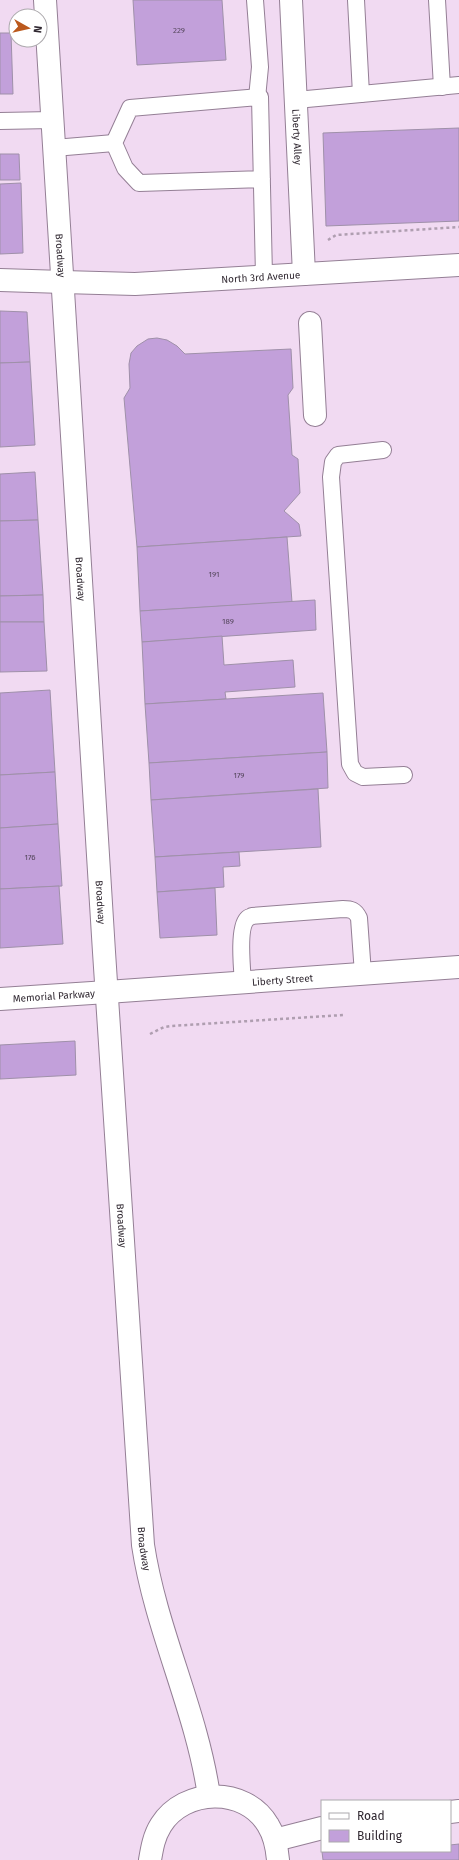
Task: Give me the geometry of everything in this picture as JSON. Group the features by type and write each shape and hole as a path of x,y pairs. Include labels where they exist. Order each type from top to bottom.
{"street":[{"name":"Broadway","path":"45,0 143,1545 148,1576 179,1679 206,1778 209,1796"},
{"name":"Liberty Alley","path":"291,0 304,274"},
{"name":"North 3rd Avenue","path":"0,280 135,284 459,265"},
{"path":"310,323 315,415"},
{"name":"Liberty Street","path":"107,992 459,967"},
{"name":"Memorial Parkway","path":"0,999 107,992"},
{"path":"150,1860 153,1843 161,1825 173,1811 190,1800 209,1796 226,1797 242,1802 256,1812 268,1824 277,1850 321,1828"}],"lane":[{"path":"254,0 260,67 257,98"},
{"path":"356,0 361,94"},
{"path":"438,0 442,87"},
{"path":"296,100 459,85"},
{"path":"262,179 139,183 125,168 114,143 130,108 260,97 262,179 264,276"},
{"path":"0,121 52,120"},
{"path":"54,148 114,143"},
{"path":"383,450 338,455 333,462 331,477 350,764 355,773 363,776 404,775"},
{"path":"243,982 244,926 247,919 252,916 350,909 356,912 359,918 363,974"}],"path":[{"path":"328,240 336,234 459,227"},
{"path":"150,1034 170,1026 343,1015"}],"building":[{"path":"133,0 222,0 226,60 137,65"},
{"path":"0,33 8,33 8,48 11,48 13,94 0,94"},
{"path":"459,128 459,221 326,226 323,133"},
{"path":"0,154 19,154 20,180 0,180"},
{"path":"21,183 23,253 0,254 0,184"},
{"path":"0,311 27,312 30,362 0,363"},
{"path":"157,338 167,340 177,346 185,354 291,349 293,388 288,395 292,455 298,459 300,493 284,511 299,524 301,536 137,547 124,398 130,388 129,364 131,353 137,346 148,339"},
{"path":"30,362 35,445 0,447 0,363"},
{"path":"35,472 38,520 0,521 0,474"},
{"path":"38,520 43,595 0,596 0,521"},
{"path":"287,537 292,602 140,611 137,547"},
{"path":"43,595 44,622 0,622 0,596"},
{"path":"315,600 316,630 142,642 140,611"},
{"path":"0,622 44,622 47,671 0,672"},
{"path":"222,636 224,665 293,660 295,687 225,692 226,699 145,704 142,642"},
{"path":"50,690 55,772 0,775 0,693"},
{"path":"323,693 327,752 149,763 145,704"},
{"path":"327,752 328,788 151,800 149,763"},
{"path":"55,772 58,824 0,828 0,775"},
{"path":"318,789 321,847 155,857 151,800"},
{"path":"58,824 62,886 0,889 0,828"},
{"path":"239,852 240,866 223,867 224,887 157,892 155,857"},
{"path":"59,886 63,944 0,948 0,889"},
{"path":"215,888 217,935 160,938 157,892"},
{"path":"75,1041 76,1075 0,1079 0,1045"},
{"path":"459,1844 459,1860 323,1860 322,1852 451,1852 451,1845"}]}
